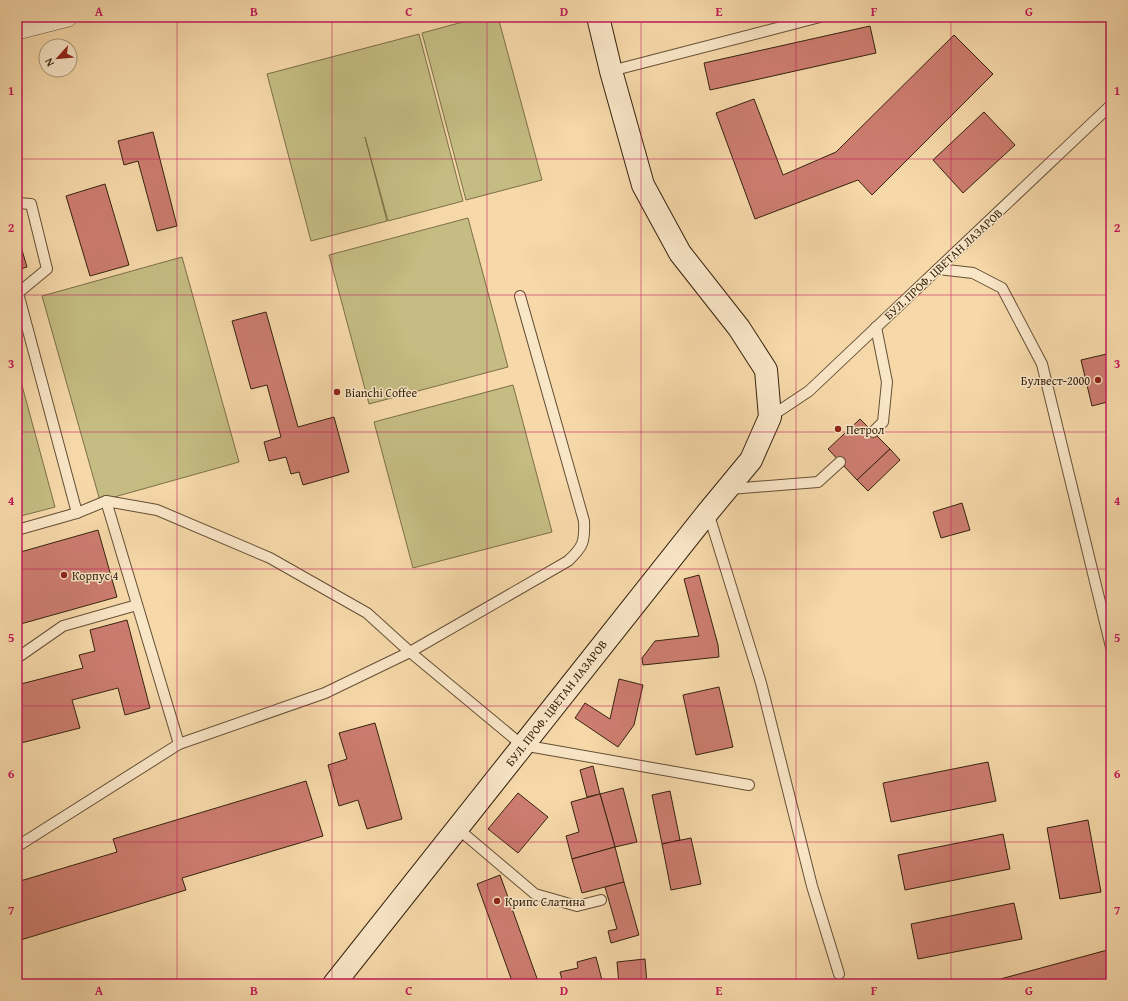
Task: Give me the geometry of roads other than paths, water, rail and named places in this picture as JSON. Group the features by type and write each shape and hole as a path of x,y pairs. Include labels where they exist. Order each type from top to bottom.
{"street":[{"path":"17,30 68,17"},
{"name":"БУЛ. ПРОФ. ЦВЕТАН ЛАЗАРОВ","path":"334,984 708,512 751,460 770,417 766,370 739,328 680,253 643,185 611,71 598,17"}],"lane":[{"path":"611,71 820,17"},
{"name":"БУЛ. ПРОФ. ЦВЕТАН ЛАЗАРОВ","path":"770,417 809,391 1111,105"},
{"path":"17,203 31,204 47,269 17,293 77,513"},
{"path":"938,269 973,273 1002,288 1042,364 1111,647"},
{"path":"17,845 22,844 179,744 325,693 410,652 568,561 579,551 584,537 584,521 520,296"},
{"path":"873,432 883,422 887,382 876,327"},
{"path":"726,490 818,482 840,462"},
{"path":"106,501 179,744"},
{"path":"17,530 77,513 106,501 157,510 270,558 367,613 410,652 522,746 749,785"},
{"path":"708,512 761,683 812,886 839,974"},
{"path":"17,658 63,626 137,605"},
{"path":"457,828 535,894 577,906 601,900"}],"place":[{"name":"Булвест-2000","path":"1098,380"},
{"name":"Bianchi Coffee","path":"337,392"},
{"name":"Петрол","path":"838,429"},
{"name":"Корпус 4","path":"64,575"},
{"name":"Крипс Слатина","path":"497,901"}]}
